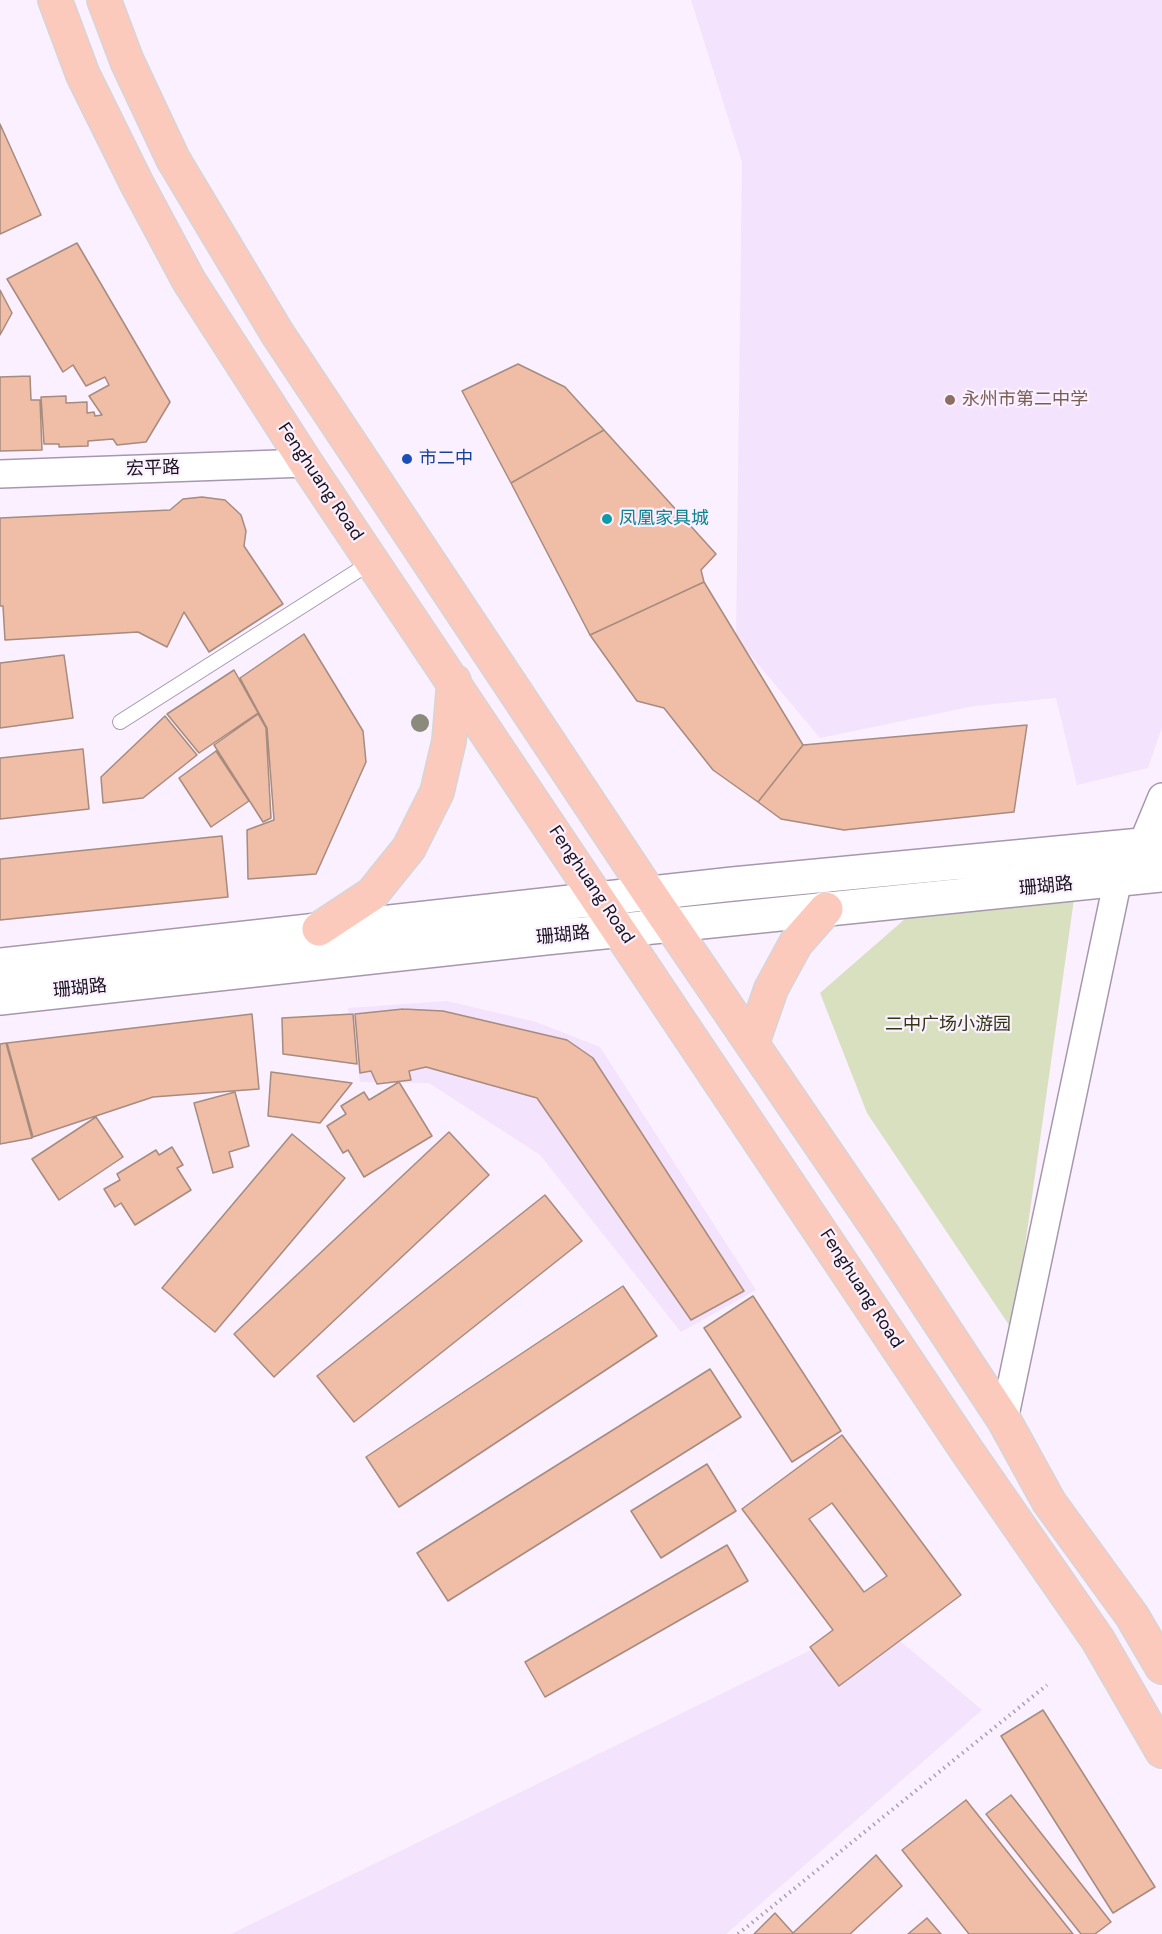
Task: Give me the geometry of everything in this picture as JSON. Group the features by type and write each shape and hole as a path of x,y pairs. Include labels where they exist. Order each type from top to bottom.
{"main road":[{"name":"Fenghuang Road","path":"55,0 83,75 147,204 189,281 306,463 967,1451 1016,1518 1098,1640 1162,1751"},
{"path":"104,0 127,61 173,159 277,333 649,893 855,1194 1004,1420 1049,1502 1132,1616 1162,1667"},
{"path":"319,929 372,894 409,848 437,792 449,741 454,681"},
{"name":"珊瑚路","path":"0,965 649,893 1152,844"},
{"name":"珊瑚路","path":"0,998 620,930 1162,875"},
{"path":"752,1044 771,989 796,943 826,909"},
{"path":"815,1221 855,1194"}],"street":[{"name":"宏平路","path":"0,474 306,463"},
{"path":"1152,844 1162,797"},
{"path":"1004,1420 1119,879"}],"lane":[{"path":"120,722 373,561"}],"path":[{"path":"738,1934 1047,1685"}],"shaded area":[{"name":"永州市第二中学","path":"691,0 1162,0 1162,727 1148,768 1077,785 1056,698 974,706 820,738 736,638 742,162"},
{"path":"447,1001 536,1022 600,1047 756,1290 681,1332 540,1155 429,1083 360,1082 348,1008"},
{"path":"874,1619 982,1710 726,1934 231,1934"}],"green space":[{"name":"二中广场小游园","path":"1074,899 1013,1331 867,1113 820,993 906,918"}],"building":[{"path":"0,124 41,215 0,234"},
{"path":"77,243 170,402 146,442 117,445 113,439 88,441 88,446 59,447 59,444 44,444 41,397 66,396 66,403 87,402 87,413 94,412 95,416 102,415 89,396 109,385 105,377 86,386 73,365 63,372 7,279"},
{"path":"0,290 12,313 0,335"},
{"path":"518,364 565,387 604,430 511,483 462,391"},
{"path":"30,376 31,400 40,400 42,450 0,451 0,377"},
{"name":"凤凰家具城","path":"604,430 716,554 701,570 704,582 590,635 511,483"},
{"path":"202,497 225,500 241,515 246,531 244,546 283,604 209,652 184,612 167,647 138,632 5,640 3,606 0,606 0,518 170,510 183,499"},
{"path":"704,582 803,745 758,802 713,770 664,708 637,701 590,635"},
{"path":"304,634 363,731 366,762 316,874 248,879 247,830 274,820 267,728 240,678"},
{"path":"64,655 73,718 0,728 0,663"},
{"path":"234,670 258,713 199,753 167,714"},
{"path":"258,714 266,728 271,818 263,822 214,745"},
{"path":"165,716 197,755 143,798 103,803 101,777"},
{"path":"1027,725 1014,812 844,830 781,819 758,802 803,745"},
{"path":"83,749 89,809 0,819 0,758"},
{"path":"216,751 249,801 211,827 179,778"},
{"path":"222,836 228,897 0,920 0,859"},
{"path":"403,1009 443,1011 567,1040 593,1058 744,1291 691,1320 537,1098 426,1067 409,1071 411,1080 377,1084 371,1071 360,1073 355,1014"},
{"path":"252,1014 259,1089 153,1097 33,1137 7,1043"},
{"path":"353,1014 357,1064 283,1054 282,1018"},
{"path":"6,1043 32,1138 0,1144 0,1044"},
{"path":"271,1072 352,1083 320,1123 268,1116"},
{"path":"399,1082 432,1136 364,1177 348,1150 343,1153 327,1126 346,1114 341,1106 364,1092 369,1100"},
{"path":"235,1092 249,1146 229,1152 233,1167 213,1173 194,1103"},
{"path":"96,1117 123,1157 59,1200 32,1159"},
{"path":"449,1132 489,1175 274,1377 234,1334"},
{"path":"292,1134 345,1178 215,1332 162,1288"},
{"path":"172,1147 183,1165 177,1168 191,1190 135,1225 121,1203 115,1207 104,1189 120,1180 117,1174 156,1150 159,1155"},
{"path":"545,1195 582,1241 354,1422 317,1376"},
{"path":"623,1286 657,1336 399,1507 366,1457"},
{"path":"753,1296 841,1431 792,1462 704,1328"},
{"path":"710,1369 741,1417 448,1601 417,1553"},
{"path":"842,1435 961,1595 839,1686 810,1647 833,1630 742,1509","holes":["832,1503 887,1576 864,1592 809,1519"]},
{"path":"707,1464 736,1511 661,1558 631,1511"},
{"path":"727,1545 748,1581 545,1697 525,1662"},
{"path":"1043,1710 1155,1887 1113,1913 1001,1736"},
{"path":"1011,1795 1111,1922 1095,1934 1081,1934 986,1814"},
{"path":"966,1800 1073,1934 969,1934 902,1850"},
{"path":"876,1855 902,1886 850,1934 754,1934 775,1913 793,1933"},
{"path":"927,1918 941,1934 908,1934"}],"place":[{"name":"永州市第二中学","path":"950,400"},
{"name":"市二中","path":"407,459"},
{"name":"凤凰家具城","path":"607,519"}]}
